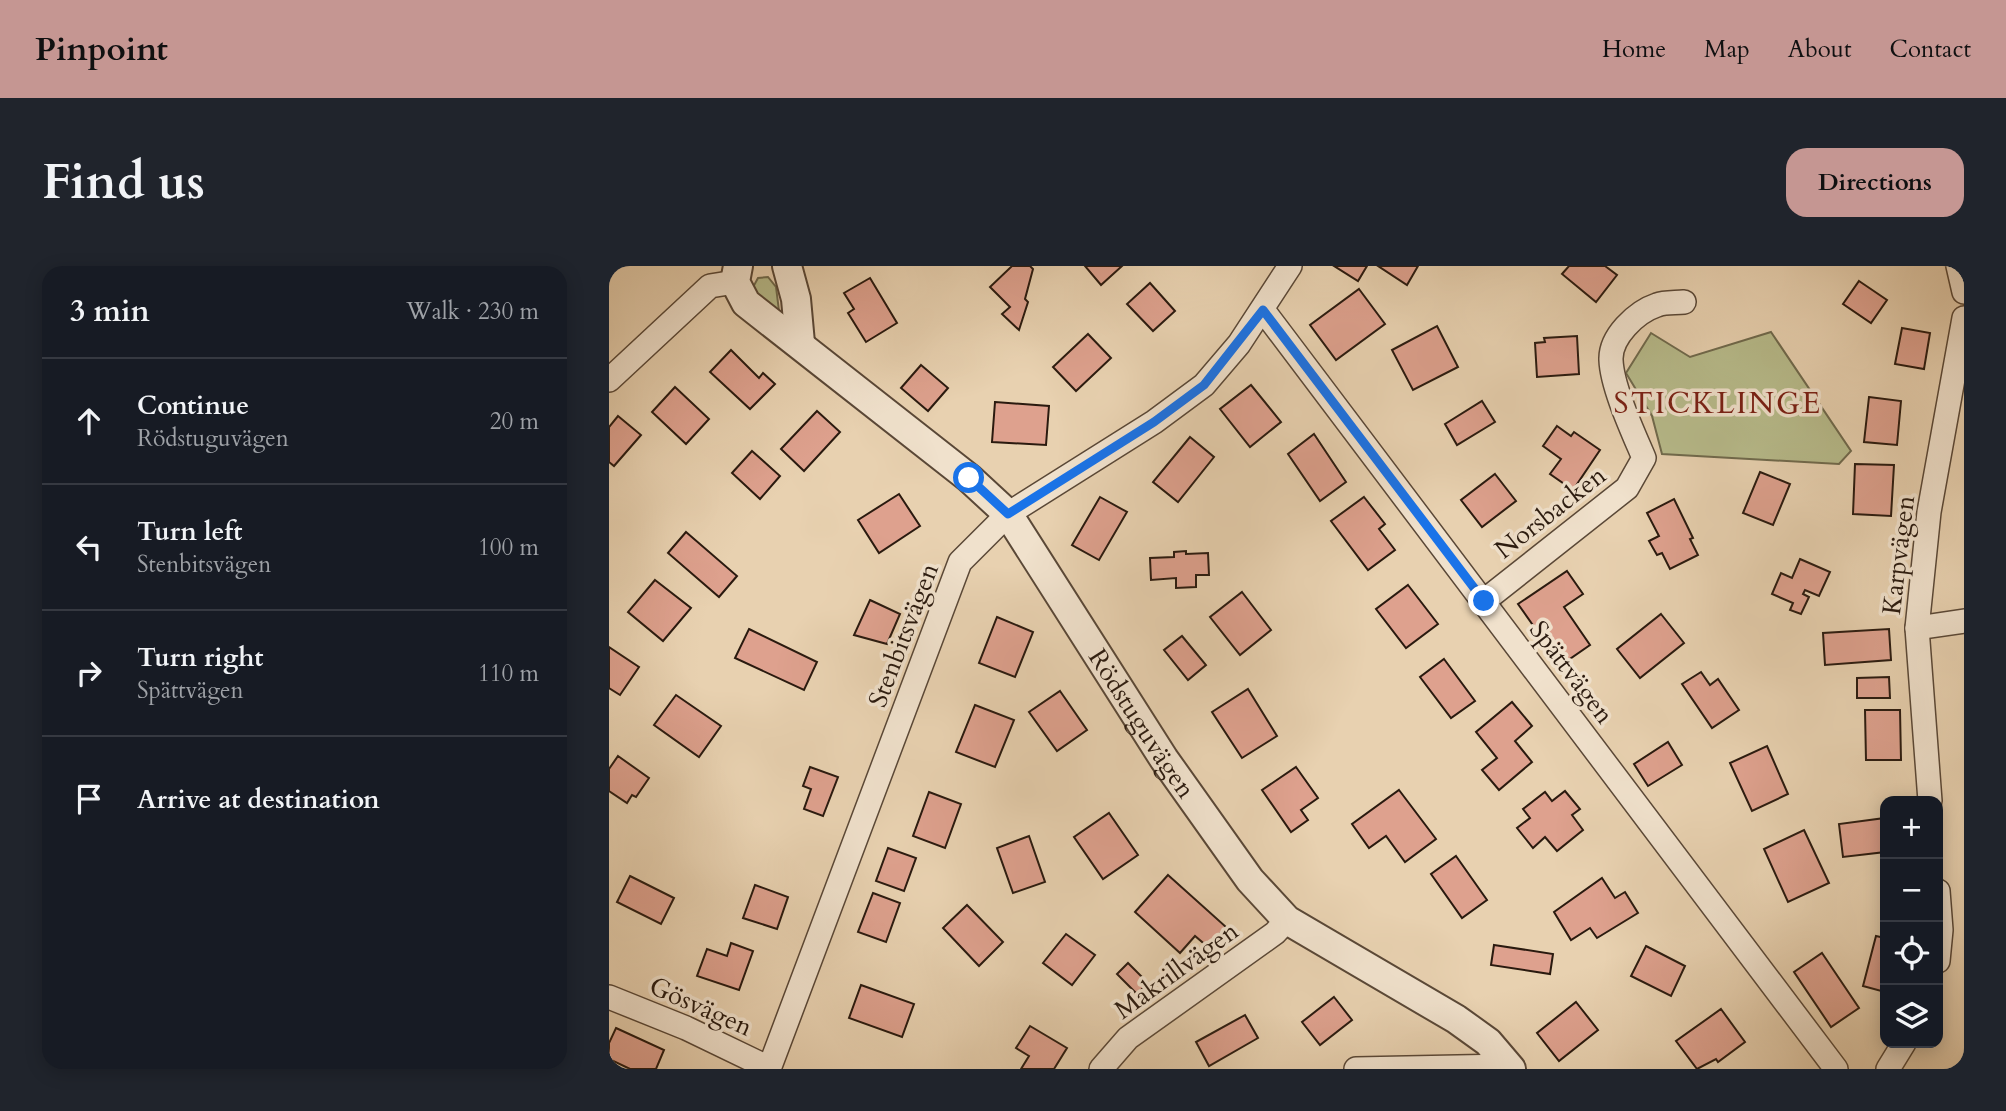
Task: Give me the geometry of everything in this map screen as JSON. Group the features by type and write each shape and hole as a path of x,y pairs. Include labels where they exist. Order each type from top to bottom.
{"street":[{"path":"787,266 796,299 800,343"},
{"name":"Stenbitsvägen","path":"769,1068 960,562 1008,514 1154,422 1204,385 1263,310 1290,266"},
{"path":"1958,266 1964,292"},
{"path":"609,380 710,286 734,271"},
{"name":"Rödstuguvägen","path":"734,271 746,303 969,478 1008,514 1164,759 1250,880 1287,920 1456,1019 1488,1042 1510,1068"},
{"name":"Norsbacken","path":"1484,601 1627,488 1636,476 1644,458 1625,411 1611,360 1617,339 1635,316 1658,304 1684,302"},
{"name":"Spättvägen","path":"1263,310 1836,1069"},
{"name":"Karpvägen","path":"1930,796 1917,628 1929,512 1964,317"},
{"path":"1917,628 1964,621"},
{"name":"Makrillvägen","path":"1101,1069 1128,1038 1275,933 1287,920"},
{"name":"Gösvägen","path":"609,997 686,1028 769,1068"},
{"path":"1888,1069 1901,1048"},
{"path":"1356,1069 1510,1068"}],"green space":[{"path":"768,277 776,287 779,311 754,295 752,289 758,278"},
{"path":"1771,332 1851,451 1839,464 1662,454 1652,416 1626,373 1651,333 1690,357"}],"building":[{"path":"1012,266 1030,266 1033,269 1025,299 1028,302 1019,330 1002,314 1010,307 990,287"},
{"path":"1085,266 1122,266 1101,285"},
{"path":"1334,266 1367,266 1358,281"},
{"path":"1378,266 1418,266 1407,285"},
{"path":"1569,266 1605,266 1617,275 1596,302 1562,274"},
{"path":"870,278 897,323 866,342 848,313 854,309 844,293"},
{"path":"1859,281 1887,300 1871,323 1843,304"},
{"path":"1150,283 1175,311 1153,331 1127,304"},
{"path":"1359,289 1385,324 1336,360 1310,325"},
{"path":"1437,326 1458,367 1413,390 1392,350"},
{"path":"1902,328 1930,333 1924,369 1895,364"},
{"path":"1088,334 1111,358 1076,391 1053,367"},
{"path":"1577,336 1579,374 1537,377 1535,343 1545,342 1544,338"},
{"path":"731,350 759,378 763,373 775,384 750,409 710,372"},
{"path":"921,365 948,388 928,411 901,388"},
{"path":"1251,385 1281,422 1250,447 1220,409"},
{"path":"675,387 709,419 686,444 652,412"},
{"path":"1869,397 1901,401 1897,445 1864,442"},
{"path":"1482,401 1495,422 1457,445 1445,424"},
{"path":"995,402 1049,406 1046,445 992,442"},
{"path":"817,411 840,432 804,471 781,449"},
{"path":"618,416 641,435 614,466 609,462 609,427"},
{"path":"1557,426 1571,436 1574,432 1600,450 1573,490 1550,474 1561,459 1543,446"},
{"path":"1314,434 1346,482 1320,501 1288,454"},
{"path":"1190,437 1214,457 1178,502 1153,482"},
{"path":"752,451 780,476 760,499 732,473"},
{"path":"1855,464 1894,465 1891,516 1853,514"},
{"path":"1760,472 1790,484 1773,525 1743,513"},
{"path":"1495,474 1516,501 1482,527 1461,500"},
{"path":"899,494 920,526 879,553 858,520"},
{"path":"1100,497 1127,512 1099,560 1072,545"},
{"path":"1364,497 1385,524 1379,529 1395,550 1368,570 1331,521"},
{"path":"1674,499 1693,538 1690,539 1698,555 1670,569 1662,553 1657,555 1649,541 1659,536 1647,513"},
{"path":"686,532 737,576 719,597 668,553"},
{"path":"1186,551 1186,554 1208,553 1209,575 1196,575 1196,587 1176,588 1176,578 1151,580 1150,558 1174,557 1174,552"},
{"path":"1800,559 1830,572 1819,596 1805,590 1803,594 1809,597 1801,614 1790,610 1793,603 1772,594 1781,573 1792,578"},
{"path":"1567,571 1583,594 1564,607 1590,645 1561,665 1518,604"},
{"path":"655,580 691,608 663,641 628,612"},
{"path":"1408,585 1438,624 1406,648 1376,609"},
{"path":"1242,592 1271,630 1240,655 1210,617"},
{"path":"870,600 900,614 887,644 854,635"},
{"path":"1661,614 1684,643 1640,678 1617,649"},
{"path":"997,617 1033,632 1015,677 979,663"},
{"path":"749,629 817,662 804,690 735,658"},
{"path":"1889,629 1891,660 1825,665 1823,633"},
{"path":"1182,636 1206,665 1188,680 1164,650"},
{"path":"609,647 639,667 620,695 609,688"},
{"path":"1444,659 1475,701 1451,718 1420,677"},
{"path":"1701,672 1710,685 1718,679 1739,710 1712,728 1682,684"},
{"path":"1889,677 1890,698 1857,698 1857,678"},
{"path":"1248,689 1277,736 1242,758 1212,712"},
{"path":"1060,691 1087,730 1057,751 1029,712"},
{"path":"676,695 721,726 699,757 654,725"},
{"path":"1512,702 1532,726 1515,741 1532,762 1499,790 1482,770 1497,758 1476,732"},
{"path":"975,705 1014,720 995,767 956,752"},
{"path":"1865,710 1900,710 1901,760 1866,760"},
{"path":"1668,742 1682,765 1648,786 1634,764"},
{"path":"1767,746 1788,794 1752,811 1730,763"},
{"path":"618,756 649,778 636,797 632,795 627,803 609,791 609,769"},
{"path":"810,767 838,777 823,816 804,809 811,789 803,786"},
{"path":"1296,767 1318,798 1301,810 1308,820 1291,832 1262,790"},
{"path":"1399,790 1436,839 1405,862 1386,836 1369,848 1352,824"},
{"path":"1565,791 1580,809 1572,815 1583,830 1557,851 1545,837 1533,848 1517,828 1530,818 1523,809 1545,792 1552,801"},
{"path":"929,792 961,804 945,848 913,836"},
{"path":"1109,813 1138,855 1103,879 1074,837"},
{"path":"1880,819 1880,853 1843,857 1839,824"},
{"path":"1804,830 1829,883 1788,902 1764,849"},
{"path":"1029,836 1045,882 1013,893 997,848"},
{"path":"888,848 916,858 904,891 876,881"},
{"path":"1456,856 1487,900 1462,918 1431,874"},
{"path":"1168,875 1226,927 1208,947 1195,936 1180,953 1135,912"},
{"path":"630,876 674,898 661,924 617,902"},
{"path":"1602,878 1615,898 1625,892 1638,913 1597,938 1590,928 1571,940 1554,912"},
{"path":"755,885 788,897 777,929 743,918"},
{"path":"873,893 900,903 886,942 858,932"},
{"path":"967,905 1003,942 979,966 943,928"},
{"path":"1066,934 1095,955 1072,985 1043,963"},
{"path":"1876,936 1880,937 1880,991 1863,986"},
{"path":"731,943 753,951 739,990 697,976 707,949 727,956"},
{"path":"1494,945 1553,954 1550,974 1491,965"},
{"path":"1646,946 1685,966 1671,996 1631,976"},
{"path":"1822,953 1859,1008 1831,1027 1794,972"},
{"path":"1128,963 1148,983 1137,994 1117,974"},
{"path":"861,985 914,1004 902,1037 849,1018"},
{"path":"1334,997 1352,1020 1320,1045 1302,1022"},
{"path":"1576,1002 1598,1030 1559,1061 1537,1033"},
{"path":"1721,1009 1745,1042 1718,1062 1716,1059 1697,1069 1676,1041"},
{"path":"1245,1015 1258,1038 1209,1066 1196,1042"},
{"path":"1030,1026 1067,1048 1054,1069 1021,1069 1029,1056 1016,1048"},
{"path":"616,1028 664,1050 656,1069 630,1069 609,1059 609,1043"}],"district":[{"name":"STICKLINGE","path":"1718,403"}],"route":[{"path":"969,478 1008,514 1154,422 1204,385 1239,344 1263,310 1484,601"}]}
